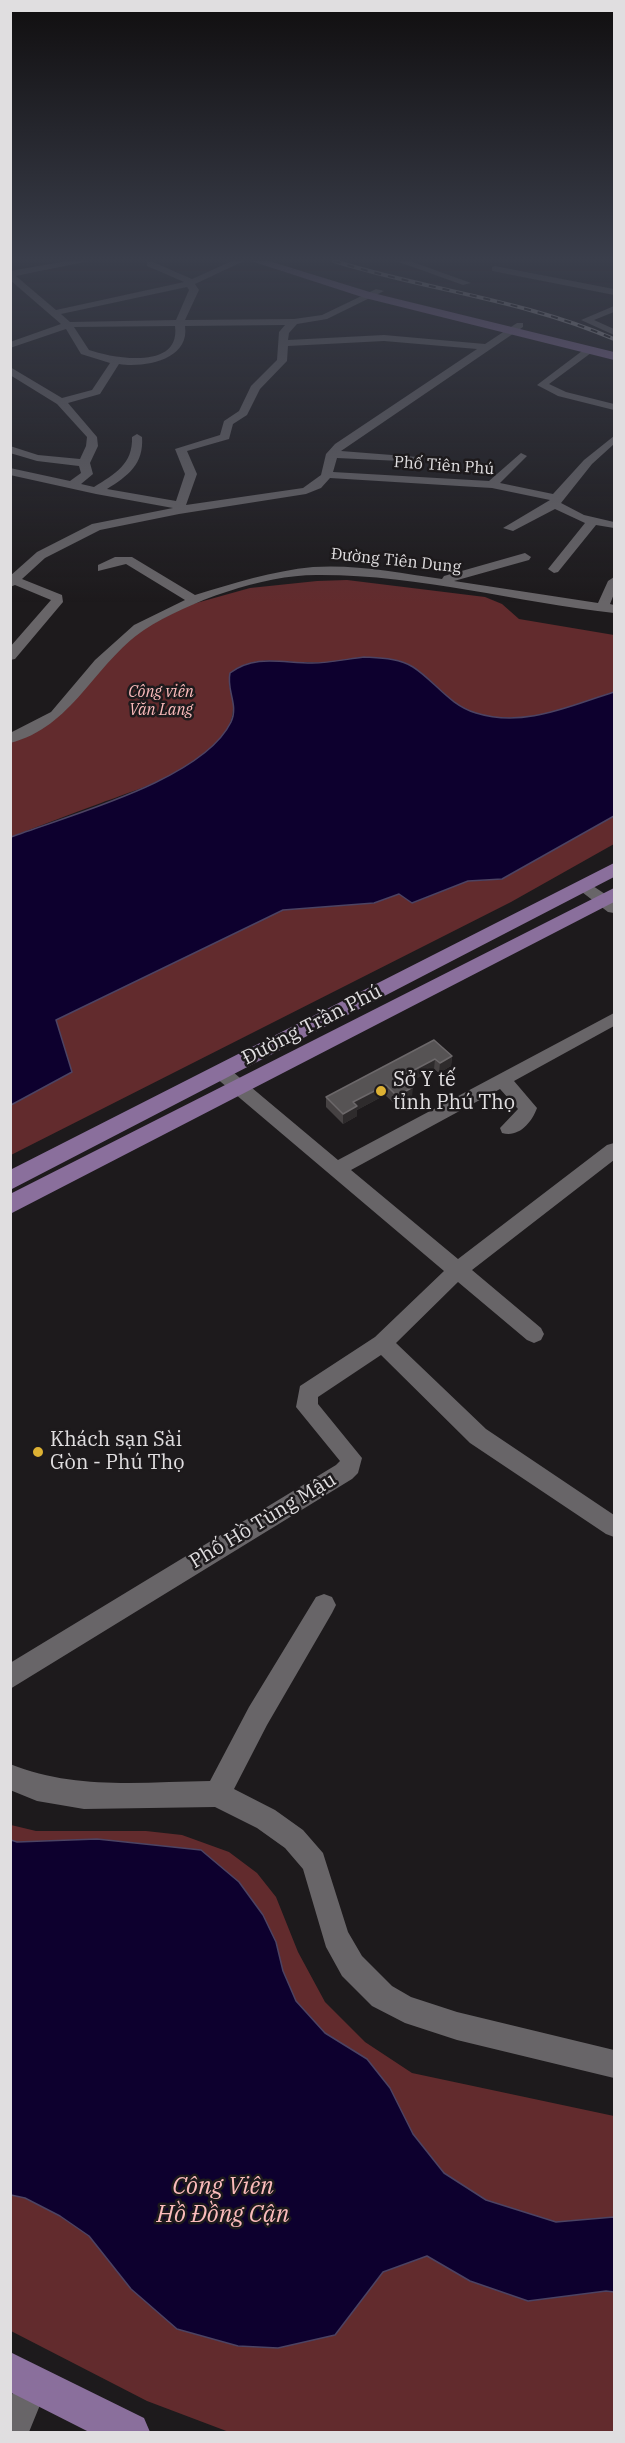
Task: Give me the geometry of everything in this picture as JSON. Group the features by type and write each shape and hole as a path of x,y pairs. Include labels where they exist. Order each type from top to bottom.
{"main road":[{"name":"Đường Trần Phú","path":"10,1181 615,869"},
{"name":"Đường Trần Phú","path":"10,1205 238,1086 611,900"},
{"path":"22,2377 130,2433"}],"street":[{"path":"18,375 61,402 92,437 92,446 84,463 87,474 72,485"},
{"path":"61,402 96,392 107,375"},
{"path":"179,508 191,474 181,449 188,445 225,437 228,423 243,413 255,388 268,375"},
{"path":"10,656 57,602 58,598 12,581 41,555 84,531 179,508 306,491 325,479 332,454 350,438 443,375"},
{"path":"556,375 542,385 562,394 615,407"},
{"path":"96,491 134,464 139,447 137,437"},
{"path":"509,528 555,501 588,462 615,439"},
{"path":"10,449 37,458 84,463"},
{"path":"332,454 417,460"},
{"path":"492,485 521,456"},
{"path":"10,482 14,473 37,458"},
{"path":"14,473 179,508"},
{"name":"Phố Tiên Phú","path":"325,479 492,485 555,501 571,515 615,525"},
{"path":"554,569 593,521"},
{"path":"442,581 525,557"},
{"path":"102,568 115,561 128,560 194,600"},
{"name":"Đường Tiên Dung","path":"10,739 56,715 100,663 139,628 194,600 257,580 314,571 375,573 442,581 608,608"},
{"path":"608,608 615,580"},
{"path":"584,885 611,900"},
{"path":"337,1169 615,1019"},
{"path":"221,1072 534,1334"},
{"path":"503,1081 528,1108 524,1118 509,1128"},
{"name":"Phố Hồ Tùng Mậu","path":"10,1677 344,1472 350,1466 351,1458 307,1407 308,1392 382,1343 458,1270 614,1151"},
{"path":"382,1343 478,1436 615,1527"},
{"path":"217,1794 258,1716 324,1605"},
{"path":"10,1777 37,1788 84,1796 217,1794 266,1819 294,1839 314,1862 336,1937 352,1966 382,1996 405,2009 457,2026 615,2064"},
{"path":"13,2433 22,2377"}],"green space":[{"name":"Công viên Văn Lang","path":"347,580 485,597 502,604 519,619 614,635 614,692 547,714 512,718 495,717 477,714 458,705 420,671 400,661 379,658 325,663 293,663 274,670 232,693 232,715 224,735 209,751 189,766 142,788 11,837 10,742 29,734 140,630 189,605 250,588"},
{"path":"614,816 614,844 511,902 11,1155 11,1105 72,1072 55,1020 283,910 374,903 399,894 413,903 468,881 502,879"},
{"name":"Công Viên Hồ Đồng Cận","path":"11,1825 36,1831 146,1831 182,1835 229,1852 257,1873 276,1897 298,1952 325,2002 365,2042 412,2073 614,2116 614,2432 229,2432 147,2401 11,2331"}],"shaded area":[{"path":"364,657 389,659 408,664 450,699 466,709 494,717 529,717 563,709 614,692 614,816 502,879 468,881 412,903 399,894 374,903 283,910 56,1020 72,1072 11,1105 11,837 132,793 193,761 216,743 231,722 234,710 229,679 230,673 239,667 259,661 319,663"},
{"name":"Công Viên Hồ Đồng Cận","path":"97,1839 201,1850 239,1882 263,1915 276,1942 283,1971 296,2001 325,2033 367,2059 390,2088 413,2134 444,2173 486,2200 556,2222 614,2217 614,2292 606,2291 528,2301 470,2281 427,2256 383,2272 335,2335 278,2348 238,2346 177,2329 131,2289 89,2236 60,2216 25,2198 11,2195 11,1840 17,1842"}],"building":[{"path":"434,1040 452,1056 440,1063 435,1059 401,1077 413,1087 397,1096 386,1085 353,1102 357,1106 343,1114 326,1097"}],"place":[{"name":"Sở Y tế tỉnh Phú Thọ","path":"381,1091"},
{"name":"Khách sạn Sài Gòn - Phú Thọ","path":"38,1452"}]}
